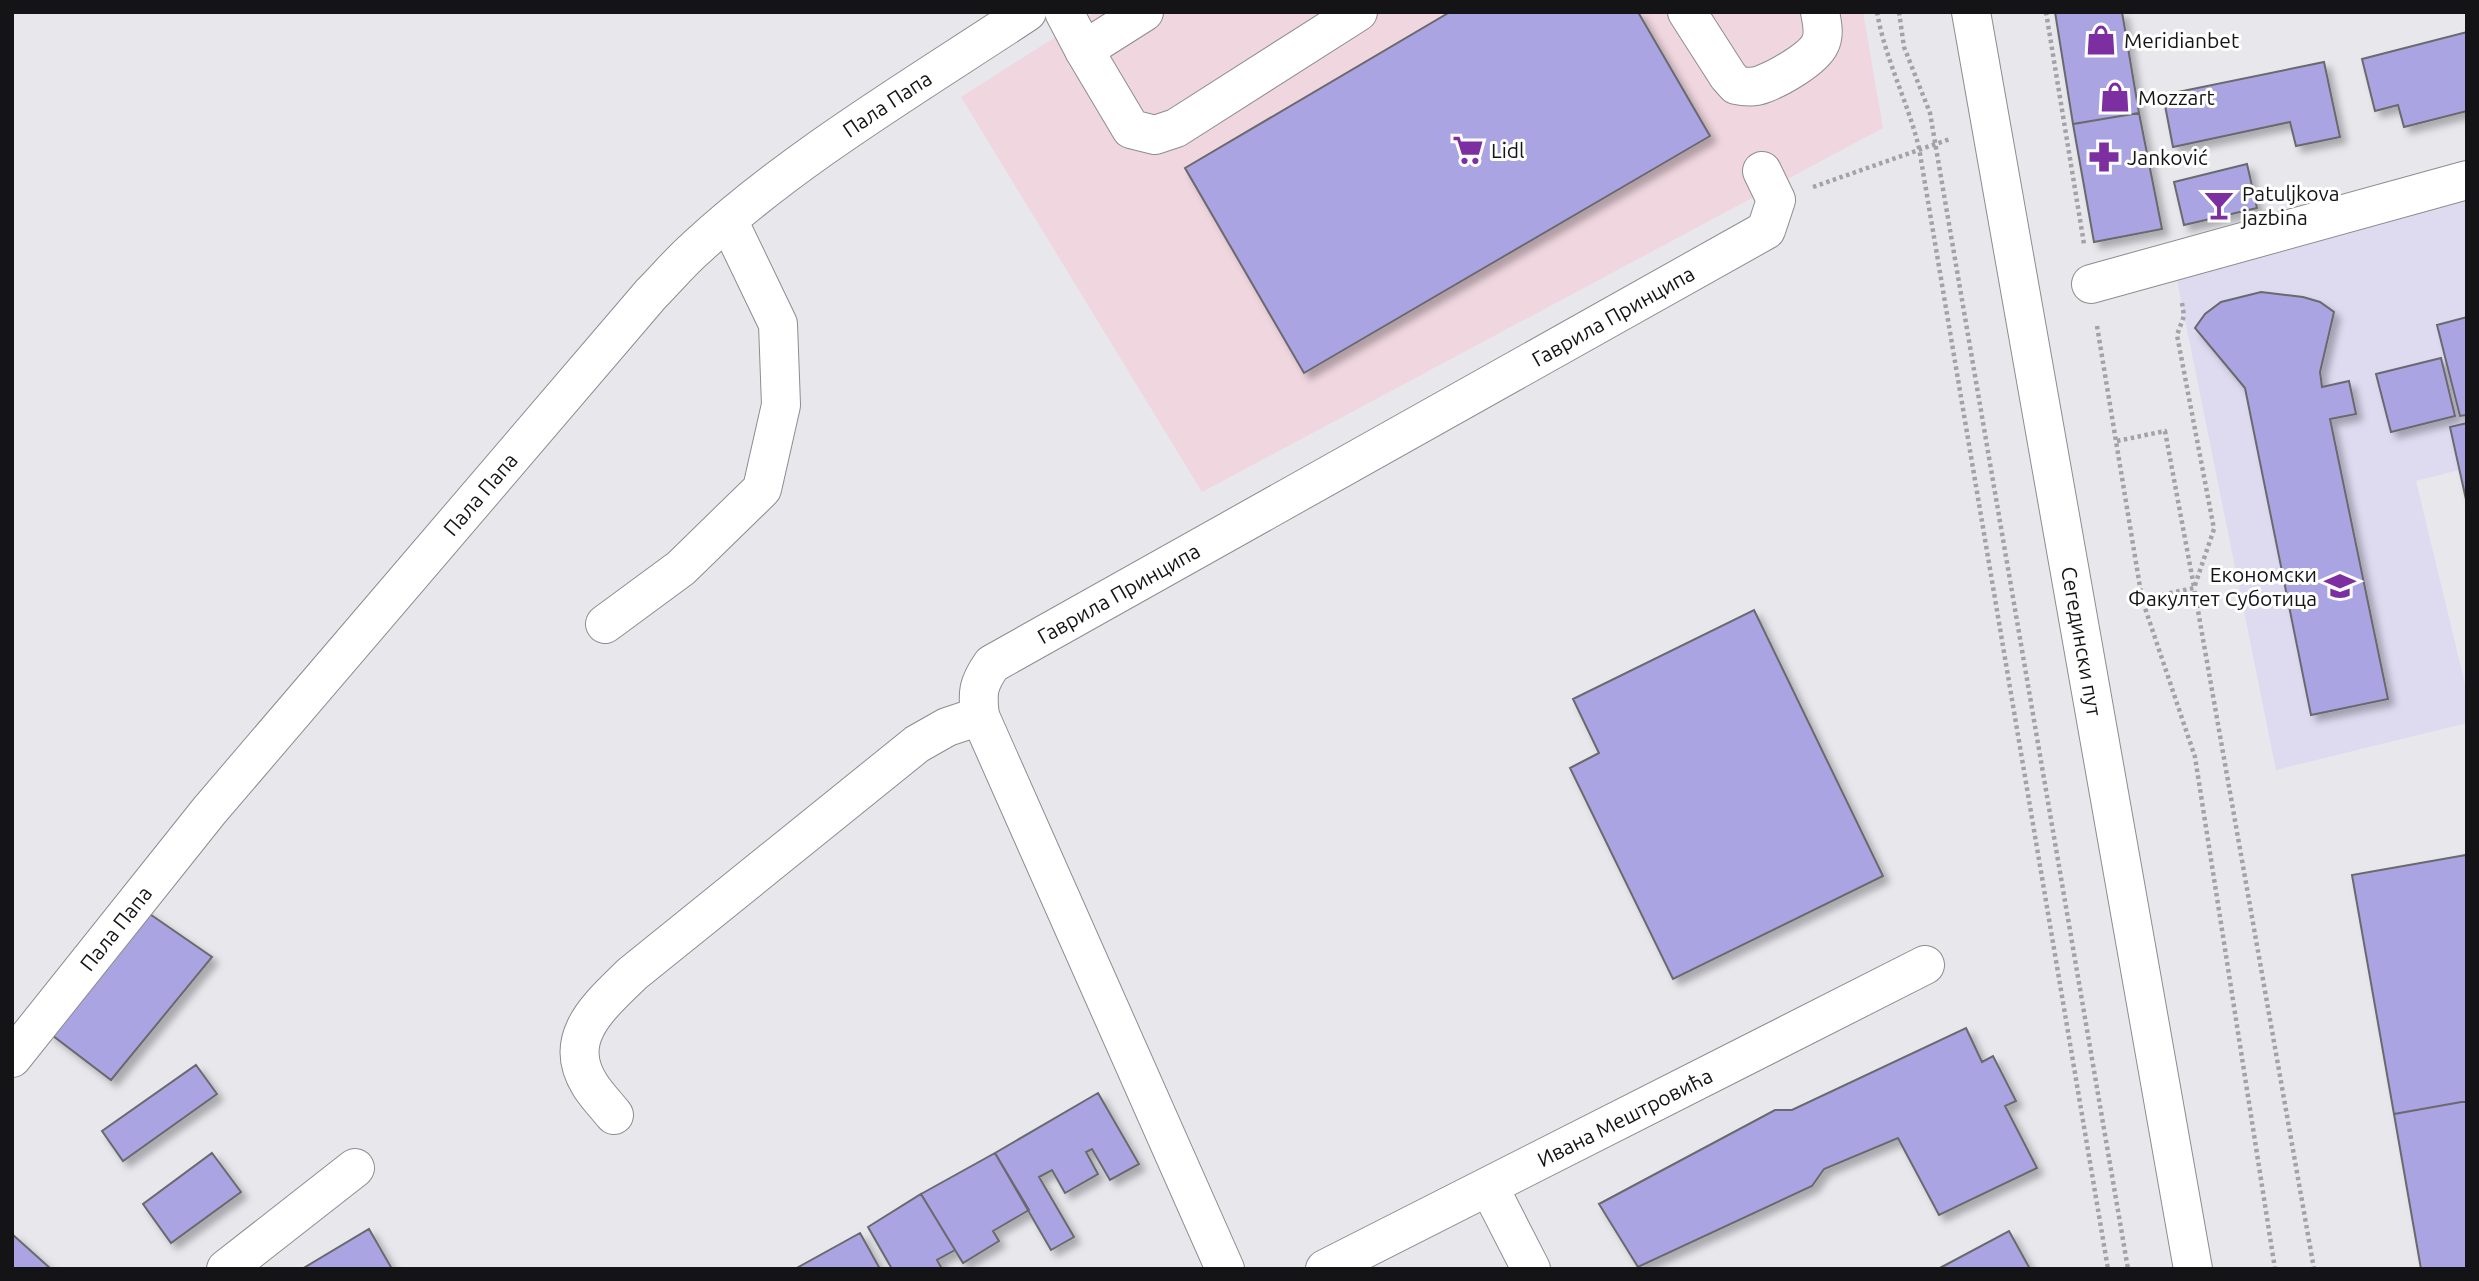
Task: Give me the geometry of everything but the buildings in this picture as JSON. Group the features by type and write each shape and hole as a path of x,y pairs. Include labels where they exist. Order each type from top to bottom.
{"street":[{"name":"Пала Папа","path":"12,1058 236,779 651,294 695,248 838,137 1027,12"},
{"path":"1064,12 1131,129 1154,135 1176,128 1358,12"},
{"path":"1084,50 1144,12"},
{"path":"1688,12 1728,76 1736,85 1750,88 1763,85 1805,61 1819,47 1824,35 1820,12"},
{"name":"Сегедински пут","path":"1971,12 2193,1269"},
{"path":"2091,284 2467,180"},
{"name":"Гаврила Принципа","path":"1225,1269 980,716 980,680 992,664 1766,230 1769,186"},
{"path":"605,624 681,568 762,489 781,405 778,324 728,220"},
{"path":"614,1115 589,1084 579,1051 591,1016 632,974 918,744 947,727 980,716"},
{"name":"Ивана Мештровића","path":"1325,1269 1925,965"},
{"path":"226,1269 355,1168"},
{"path":"1489,1187 1531,1269"}],"path":[{"path":"1877,12 1881,36 1912,118 1919,148 2108,1269"},
{"path":"1899,12 1905,47 1930,113 2128,1269"},
{"path":"2046,12 2142,599 2195,757 2275,1269"},
{"path":"1769,186 1991,129"},
{"path":"2179,292 2184,316 2177,335 2214,529 2194,588"},
{"path":"2117,441 2165,430 2314,1269"},
{"path":"2142,599 2194,588"}],"shaded area":[{"path":"1095,12 1863,12 1883,128 1202,492 961,97"},
{"name":"Економски Факултет Суботица","path":"2467,197 2467,468 2416,481 2467,692 2467,723 2276,770 2177,280"}],"place":[{"name":"Meridianbet","path":"2101,40"},
{"name":"Mozzart","path":"2115,97"},
{"name":"Lidl","path":"1468,150"},
{"name":"Janković","path":"2104,157"},
{"name":"Patuljkova jazbina","path":"2219,205"},
{"name":"Економски Факултет Суботица","path":"2340,586"}]}
